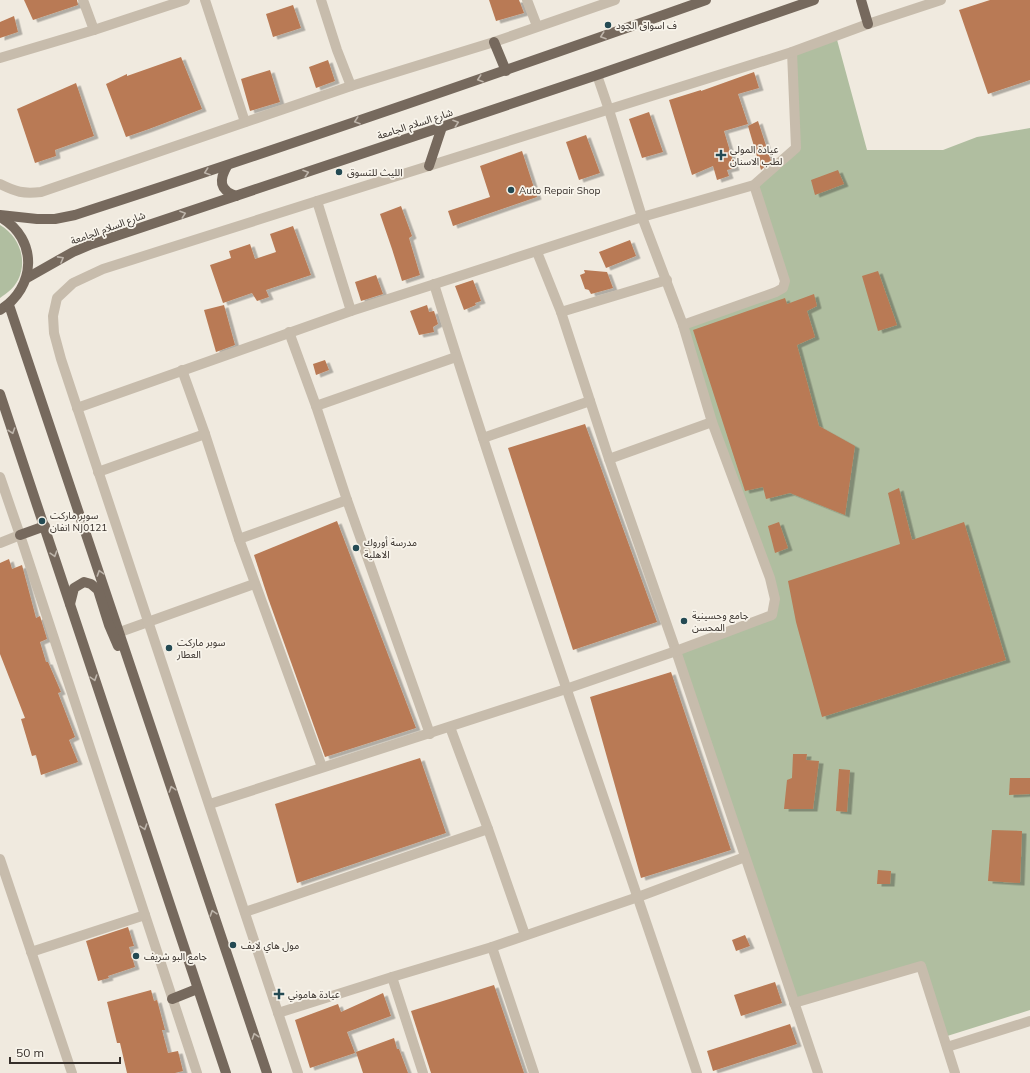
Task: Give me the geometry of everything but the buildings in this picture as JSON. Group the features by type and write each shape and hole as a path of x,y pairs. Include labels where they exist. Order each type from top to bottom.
{"main road":[{"name":"شارع السلام الجامعة","path":"0,216 55,219 75,215 227,166 506,71 706,0"},
{"name":"شارع السلام الجامعة","path":"27,278 73,252 86,247 442,128 814,0"},
{"path":"861,0 868,24"},
{"path":"494,42 506,71"},
{"path":"429,166 442,128"},
{"path":"227,166 221,178 223,186 229,194 236,196"},
{"path":"0,216 8,221 18,232 26,246 28,262 27,278 20,293 9,305 0,310"},
{"path":"9,305 267,1073"},
{"path":"0,394 226,1073"},
{"path":"20,535 45,526"},
{"path":"70,606 74,588 80,584 84,582 91,584 98,590 109,625 118,646 129,660"},
{"path":"172,998 197,989"}],"street":[{"path":"83,0 94,30"},
{"path":"0,58 94,30 185,0"},
{"path":"204,0 245,122"},
{"path":"321,0 337,50 351,86"},
{"path":"527,0 537,26"},
{"path":"0,184 16,192 26,194 41,192 351,86 494,42 615,0"},
{"path":"298,1073 210,804 61,359 54,334 53,316 56,298 73,283 103,269 792,52 868,24 941,0"},
{"path":"77,408 351,311 642,217 754,185 796,148 792,52"},
{"path":"210,804 566,689 676,651 772,615 775,599 770,578 712,422 683,325 642,217 597,75"},
{"path":"683,325 776,292 783,288 785,281 754,185"},
{"path":"317,201 351,311"},
{"path":"536,252 561,312 608,459 676,651 818,1073"},
{"path":"561,312 667,280"},
{"path":"434,284 456,357 566,689 697,1073"},
{"path":"289,332 430,734"},
{"path":"316,406 456,357"},
{"path":"182,370 205,434 254,584 322,767"},
{"path":"483,438 590,401"},
{"path":"608,459 712,422"},
{"path":"98,472 205,434"},
{"path":"0,477 197,1073"},
{"path":"239,540 347,500"},
{"path":"0,543 20,535"},
{"path":"120,632 254,584"},
{"path":"450,727 525,935"},
{"path":"245,912 488,829"},
{"path":"278,1014 392,977 492,947 638,897 745,857"},
{"path":"0,859 72,1073"},
{"path":"31,952 145,915"},
{"path":"492,947 534,1073"},
{"path":"794,1003 921,966 955,1073"},
{"path":"392,977 423,1073"},
{"path":"947,1047 1030,1021"}],"green space":[{"path":"836,36 867,150 943,150 977,137 1030,128 1030,1010 944,1037 921,966 794,1003 676,651 772,614 775,599 683,325 783,288 754,185 796,148 792,52"},
{"path":"0,225 12,235 17,242 22,257 22,265 21,272 16,283 0,298"}],"place":[{"name":"ف اسواق الجود","path":"608,25"},
{"name":"عيادة المولى لطب الاسنان","path":"721,155"},
{"name":"الليث للتسوق","path":"339,172"},
{"name":"Auto Repair Shop","path":"511,190"},
{"name":"سوبر ماركت انفان NJ0121","path":"42,521"},
{"name":"مدرسة أوروك الاهلية","path":"356,548"},
{"name":"جامع وحسينية المحسن","path":"684,621"},
{"name":"سوبر ماركت العطار","path":"169,648"},
{"name":"مول هاي لايف","path":"233,945"},
{"name":"جامع البو شريف","path":"136,956"},
{"name":"عيادة هاموني","path":"279,994"}]}
